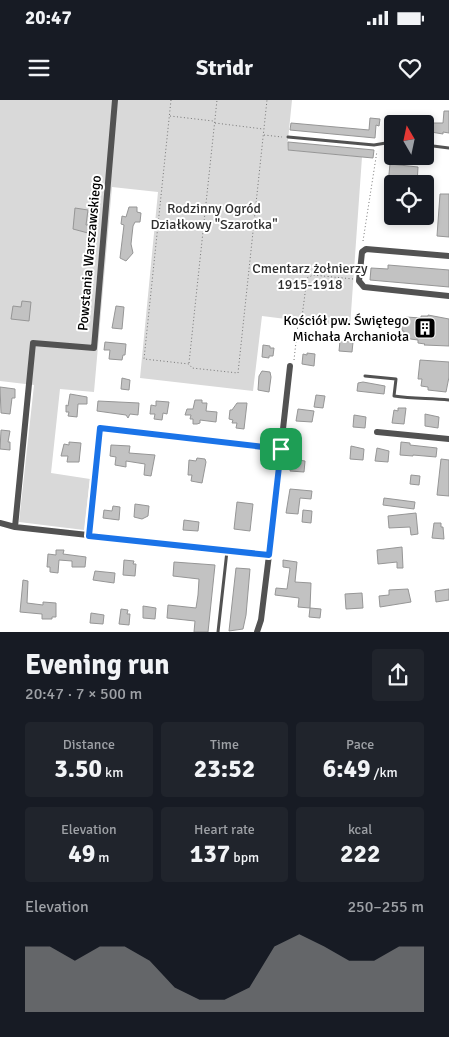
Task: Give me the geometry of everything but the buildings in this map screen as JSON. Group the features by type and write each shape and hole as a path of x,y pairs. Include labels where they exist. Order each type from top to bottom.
{"street":[{"name":"Powstania Warszawskiego","path":"14,527 34,343 94,348 114,100"},
{"path":"449,256 366,249 362,252 359,279 364,287 449,296"},
{"path":"257,632 261,620 290,366"},
{"path":"89,536 100,428 281,449"},
{"path":"377,432 449,438"},
{"path":"0,522 14,527 269,555"}],"lane":[{"path":"288,138 384,143"},
{"path":"434,146 449,148"},
{"path":"364,376 396,379 394,396 449,400"},
{"path":"218,632 227,551"}],"path":[{"path":"171,100 144,359 188,364 192,368 238,373 267,100"},
{"path":"188,364 217,100"},
{"path":"169,116 264,129"},
{"path":"263,135 288,138"},
{"path":"366,249 363,240 378,144"},
{"path":"290,366 293,363 307,278 313,275 359,279"}],"green space":[{"path":"0,100 292,100 287,150 362,157 350,327 262,316 253,391 140,378 158,192 112,187 94,392 60,389 51,473 90,479 84,530 19,522 34,385 0,381"}],"place":[{"name":"Kościół pw. Świętego Michała Archanioła","path":"425,328"}],"route":[{"path":"100,428 281,449 269,555 89,536 100,428"}],"park label":[{"name":"Rodzinny Ogród Działkowy \"Szarotka\"","path":"214,216"},
{"name":"Cmentarz żołnierzy 1915-1918","path":"310,276"}]}
